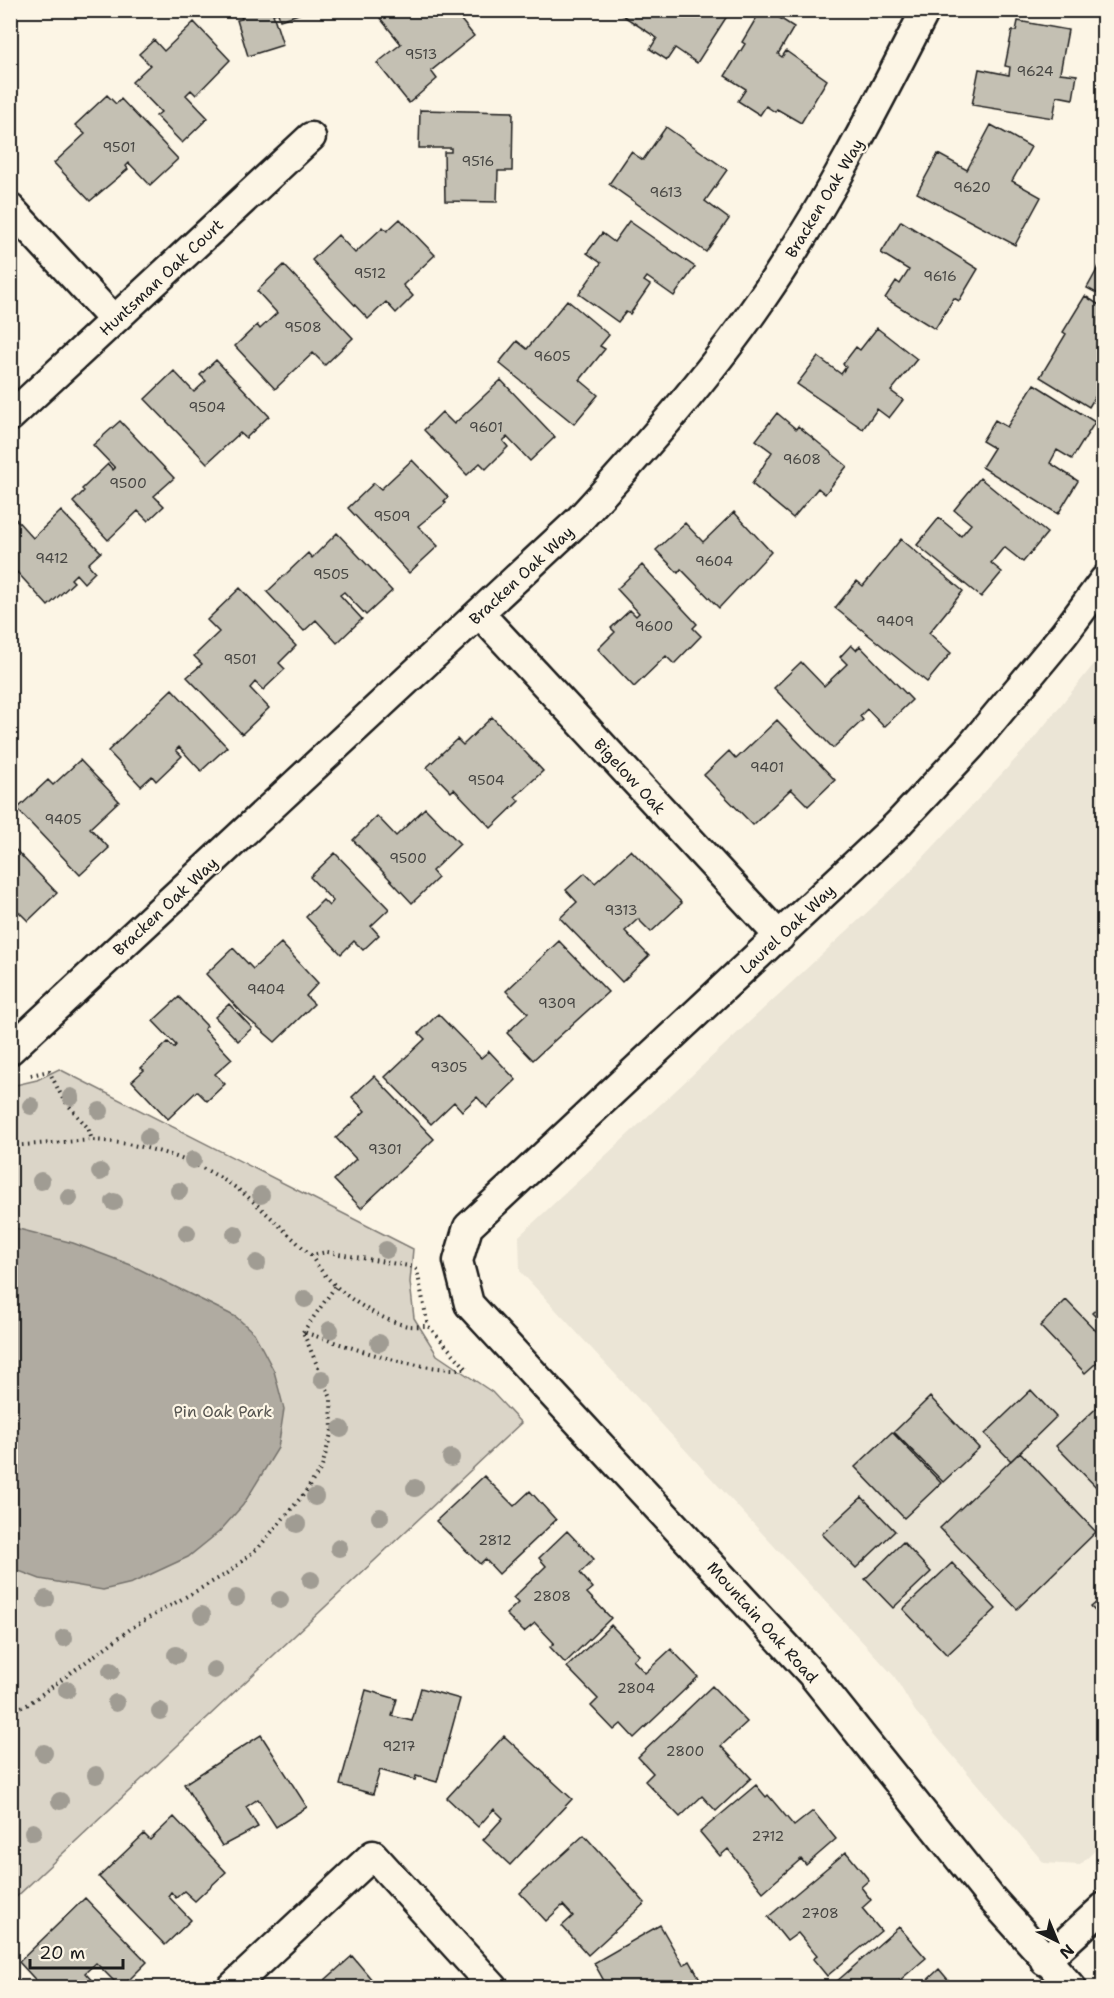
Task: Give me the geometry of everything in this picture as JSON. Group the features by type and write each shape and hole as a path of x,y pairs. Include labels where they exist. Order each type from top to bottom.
{"street":[{"name":"Bracken Oak Way","path":"11,1050 579,520 656,436 711,369 761,300 823,204 865,130 922,12"},
{"name":"Huntsman Oak Court","path":"10,417 311,137"},
{"path":"10,207 114,320"},
{"name":"Laurel Oak Way","path":"458,1261 468,1227 897,825 971,746 1064,634 1104,580"},
{"name":"Bigelow Oak","path":"480,614 780,937"},
{"name":"Mountain Oak Road","path":"458,1261 469,1304 811,1674 1045,1961 1072,1988"},
{"path":"231,1988 373,1855 494,1988"},
{"path":"1045,1961 1104,1907"}],"path":[{"path":"19,1078 49,1071 63,1099 87,1128 92,1140"},
{"path":"10,1146 92,1140 123,1142 160,1150 238,1190 311,1255 317,1266 336,1286 360,1305 405,1326 428,1326"},
{"path":"303,1332 383,1356 452,1370 467,1369 428,1326 417,1270 414,1267 327,1252 311,1255"},
{"path":"303,1332 336,1286"},
{"path":"10,1712 27,1705 136,1625 228,1573 259,1546 304,1494 322,1467 332,1430 331,1398 303,1332"}],"shaded area":[{"path":"1103,653 1104,1842 1080,1865 1044,1863 915,1711 894,1676 520,1271 519,1236 903,879 1026,748"},
{"path":"11,1227 73,1243 131,1265 236,1317 254,1333 274,1371 284,1409 278,1448 243,1505 219,1532 188,1557 132,1583 103,1590 40,1579 11,1568"}],"green space":[{"name":"Pin Oak Park","path":"59,1069 413,1249 410,1282 414,1318 437,1355 492,1392 521,1423 11,1902 11,1086 37,1080"}],"building":[{"path":"239,10 311,10 280,20 278,13 273,14 283,45 248,56 237,20 242,19"},
{"path":"390,10 453,10 474,36 431,71 437,79 409,103 377,63 401,44 380,18"},
{"path":"625,10 731,10 697,63 675,48 667,60 650,49 657,38 622,15"},
{"path":"761,10 767,10 794,27 778,54 782,57 786,51 827,80 801,123 777,109 775,112 766,106 760,115 738,101 746,89 725,76 745,44 742,42"},
{"path":"1018,21 1068,30 1060,73 1077,75 1073,99 1057,96 1053,118 972,105 979,69 1009,75 1010,67 1005,66 1012,31 1016,31"},
{"path":"194,22 230,60 196,95 191,90 186,95 208,118 182,143 156,116 161,112 132,82 150,65 139,54 154,40 164,51"},
{"path":"107,95 116,104 121,99 178,159 150,185 129,163 126,166 128,169 90,201 54,163 85,134 75,125"},
{"path":"420,110 513,112 512,171 498,171 497,202 445,201 444,152 451,152 451,148 419,148"},
{"path":"991,125 1031,147 1012,181 1041,197 1015,245 917,193 938,154 967,170"},
{"path":"666,127 727,170 705,201 729,219 706,252 609,184 631,152 643,160"},
{"path":"400,219 435,255 403,285 413,296 396,313 386,302 368,319 312,260 338,235 355,253 383,227 387,231"},
{"path":"629,221 695,267 674,296 647,277 644,281 650,285 630,314 626,312 618,322 579,294 601,263 587,253 602,233 614,242"},
{"path":"901,221 978,269 959,301 954,298 935,329 885,298 896,281 900,284 909,270 881,253"},
{"path":"1104,257 1104,297 1087,288"},
{"path":"284,265 353,338 325,365 313,353 275,389 235,346 257,325 260,329 277,313 257,291"},
{"path":"1085,296 1104,308 1104,394 1098,392 1089,407 1040,377 1066,334 1063,332"},
{"path":"567,300 609,335 600,346 605,349 580,380 598,395 574,424 499,363 517,341 527,349"},
{"path":"877,328 917,359 891,391 903,400 889,418 877,409 863,429 797,384 818,357 841,374 846,367 843,364 856,347 860,350"},
{"path":"216,360 269,416 246,438 240,433 207,463 145,399 174,371 194,392 206,381 200,375"},
{"path":"501,380 555,437 530,461 507,437 503,441 508,447 486,469 480,463 467,475 424,430 442,412 454,424"},
{"path":"1034,384 1095,422 1072,459 1057,450 1050,463 1078,481 1058,514 982,467 994,448 982,441 995,420 1007,427"},
{"path":"777,413 796,429 798,426 847,466 825,494 818,488 793,518 752,484 772,452 756,440"},
{"path":"120,421 174,478 154,496 164,506 148,521 138,511 108,540 73,502 84,491 82,489 108,464 113,470 115,468 93,445"},
{"path":"412,460 448,497 444,501 446,503 418,526 438,546 409,573 348,508 374,483 381,489"},
{"path":"980,478 1047,533 1023,562 1004,547 991,563 1002,572 981,597 917,545 939,518 961,536 971,524 954,510"},
{"path":"61,511 101,552 88,564 95,572 84,583 76,574 71,579 74,582 48,606 17,572 10,578 10,519 13,516 33,538"},
{"path":"734,512 771,552 719,608 681,569 678,573 656,550 685,523 703,542"},
{"path":"337,533 392,591 366,615 344,592 340,595 362,619 337,643 316,620 304,631 267,592 308,553 312,558"},
{"path":"901,539 963,591 929,633 951,653 927,682 835,608 857,581 863,586"},
{"path":"642,565 697,624 693,628 701,636 674,664 666,656 634,687 598,649 615,632 611,628 630,610 636,616 639,613 617,589"},
{"path":"240,588 296,646 279,663 285,669 263,690 255,682 250,688 269,708 242,734 187,677 202,664 194,656 219,632 207,620"},
{"path":"851,645 856,650 860,646 912,700 884,727 867,709 860,716 863,720 833,748 774,688 801,662 824,686 847,664 840,657"},
{"path":"172,689 227,747 201,771 179,747 176,750 182,756 156,781 152,776 141,786 108,751"},
{"path":"492,717 543,771 515,797 519,801 491,828 454,789 451,792 427,767 457,739 463,745"},
{"path":"777,720 835,780 808,806 791,789 753,825 704,775 729,751 736,759"},
{"path":"80,760 119,801 90,828 109,848 80,875 17,809 48,780 53,785"},
{"path":"425,808 460,844 432,871 438,878 412,903 353,840 377,816 396,836"},
{"path":"10,844 57,893 28,921 10,903"},
{"path":"631,850 682,903 651,932 638,919 625,931 649,956 622,982 560,918 577,902 566,890 585,873 595,883"},
{"path":"335,853 389,909 371,926 379,935 363,950 354,941 341,954 306,917 323,900 329,906 333,901 310,877"},
{"path":"559,941 608,992 533,1060 507,1033 528,1013 506,991"},
{"path":"281,943 318,983 306,996 314,1004 275,1042 246,1017 206,974 233,948 253,969"},
{"path":"179,997 207,1026 204,1029 232,1059 215,1074 225,1084 207,1101 197,1091 168,1119 132,1081 144,1070 141,1068 168,1042 174,1048 176,1045 153,1021"},
{"path":"229,1004 252,1028 238,1041 215,1017"},
{"path":"438,1014 481,1058 489,1051 516,1080 487,1108 477,1097 462,1111 454,1102 431,1124 385,1077 425,1039 419,1033"},
{"path":"374,1076 434,1139 361,1208 334,1180 356,1159 336,1138 365,1111 352,1097"},
{"path":"1066,1300 1104,1339 1104,1356 1085,1373 1040,1326"},
{"path":"1104,1302 1104,1325 1092,1313"},
{"path":"1031,1390 1056,1417 1011,1461 985,1434"},
{"path":"930,1397 979,1448 943,1482 894,1432"},
{"path":"1104,1401 1104,1495 1056,1446"},
{"path":"892,1432 941,1483 904,1518 855,1467"},
{"path":"1020,1452 1096,1532 1017,1609 940,1528"},
{"path":"484,1476 514,1506 530,1491 556,1520 499,1574 485,1559 480,1564 436,1521"},
{"path":"862,1497 895,1531 856,1568 822,1534"},
{"path":"567,1531 594,1559 580,1573 593,1588 587,1593 611,1618 565,1663 550,1647 554,1643 535,1623 524,1632 506,1614 518,1603 513,1598 546,1566 539,1558"},
{"path":"903,1542 931,1572 893,1608 865,1579"},
{"path":"952,1563 996,1609 947,1655 903,1609"},
{"path":"1104,1596 1104,1620 1091,1607"},
{"path":"611,1625 639,1655 633,1660 645,1673 671,1649 698,1677 634,1738 621,1724 614,1730 591,1706 598,1699 567,1667"},
{"path":"712,1686 747,1722 721,1746 751,1778 716,1811 702,1796 680,1817 645,1781 653,1773 638,1757"},
{"path":"421,1688 460,1699 437,1782 416,1776 415,1780 380,1770 373,1794 340,1785 366,1690 397,1699 392,1716 412,1721"},
{"path":"261,1735 307,1807 276,1827 258,1799 246,1807 258,1827 222,1846 184,1784"},
{"path":"504,1736 572,1799 510,1865 483,1840 503,1818 494,1809 478,1827 447,1798"},
{"path":"756,1785 766,1797 768,1795 794,1826 813,1811 836,1839 806,1865 801,1859 763,1892 728,1849 720,1856 700,1832"},
{"path":"174,1817 226,1872 195,1901 184,1891 176,1898 171,1892 168,1896 191,1920 165,1945 99,1877 144,1834 150,1840"},
{"path":"584,1835 645,1903 588,1955 562,1926 573,1916 563,1905 546,1921 520,1893"},
{"path":"846,1852 869,1880 861,1887 871,1900 862,1908 881,1931 827,1976 813,1959 817,1956 798,1933 787,1941 768,1917"},
{"path":"85,1898 147,1962 121,1988 96,1963 85,1973 99,1988 43,1988 19,1962"},
{"path":"660,1925 683,1965 690,1961 700,1979 693,1983 696,1988 608,1988 594,1963"},
{"path":"899,1927 926,1958 900,1980 906,1988 841,1988 836,1982"},
{"path":"352,1956 378,1987 316,1988"},
{"path":"939,1969 955,1988 919,1988"},
{"path":"10,1972 25,1988 10,1988"}]}
